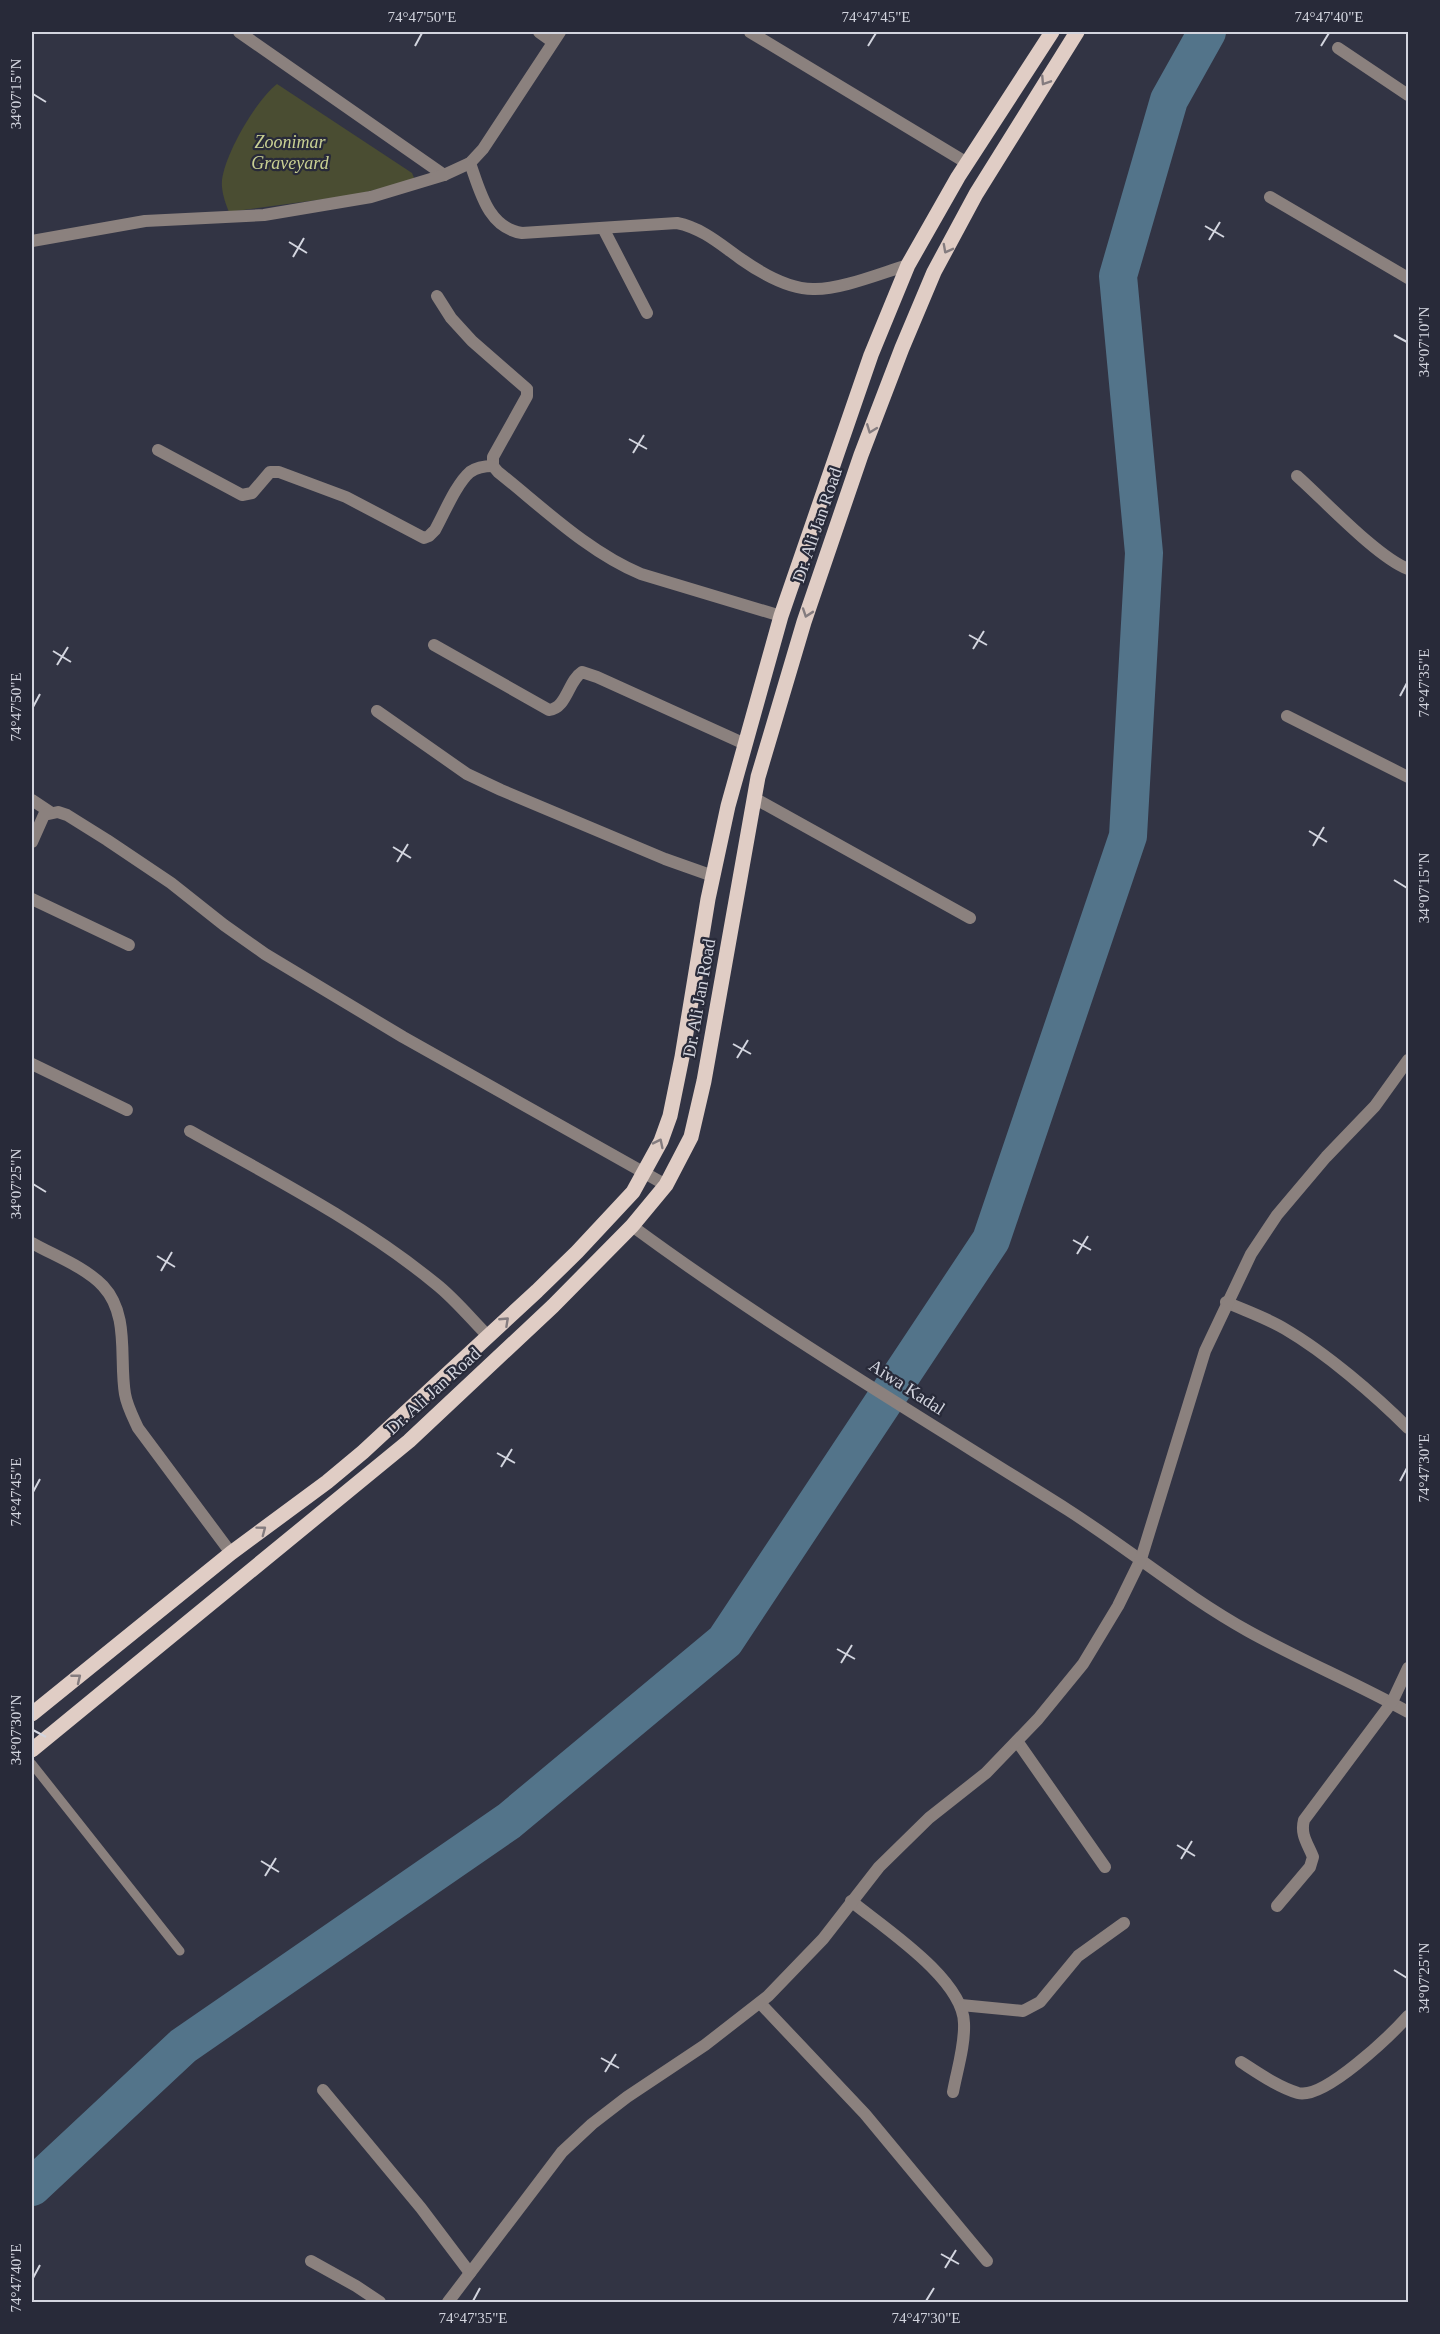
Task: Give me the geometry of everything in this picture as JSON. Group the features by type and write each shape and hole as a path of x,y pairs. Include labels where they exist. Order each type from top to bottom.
{"main road":[{"name":"Dr. Ali Jan Road","path":"32,1714 231,1552 327,1482 363,1452 488,1336 608,1220 633,1192 661,1141 670,1116 713,876 728,806 781,616 867,365 908,265 968,164 1052,32"},
{"name":"Dr. Ali Jan Road","path":"32,1750 409,1441 554,1306 632,1226 666,1185 691,1137 719,1004 758,777 804,622 861,455 934,272 976,194 1077,32"}],"street":[{"path":"238,32 444,174"},
{"path":"32,241 145,221 264,215 370,197 444,174 470,163 497,129 556,37 539,32"},
{"path":"750,32 968,164"},
{"path":"1338,48 1408,95"},
{"path":"470,163 485,204 500,225 509,231 522,233 677,223 693,226 753,267 786,284 813,289 848,283 908,265"},
{"path":"1270,197 1408,278"},
{"path":"603,228 647,313"},
{"path":"437,296 472,341 527,389 525,401 495,450 493,466"},
{"path":"158,450 242,495 252,493 270,472 279,472 346,497 424,538 435,530 470,472 482,466 493,466 619,565 641,574 781,616"},
{"path":"1297,476 1365,538 1408,569"},
{"path":"434,645 549,710 555,710 560,705 577,675 582,672 745,744"},
{"path":"378,711 449,761 484,782 665,860 713,876"},
{"path":"1287,716 1408,777"},
{"path":"754,798 970,918"},
{"path":"32,800 50,812 67,815 171,882 224,925 265,954 403,1037 666,1185"},
{"path":"32,842 40,820 50,812"},
{"path":"32,899 129,945"},
{"path":"448,2302 562,2152 592,2124 627,2097 705,2045 792,1974 823,1939 879,1867 929,1818 986,1773 1038,1719 1083,1664 1118,1606 1141,1559 1205,1351 1226,1302 1251,1254 1276,1215 1326,1157 1375,1106 1408,1060"},
{"path":"32,1064 127,1110"},
{"path":"190,1131 276,1179 389,1249 439,1286 488,1336"},
{"name":"Aiwa Kadal","path":"632,1226 674,1257 848,1371 1141,1559 1213,1611 1408,1712"},
{"path":"32,1243 88,1274 104,1287 114,1304 121,1326 124,1394 130,1412 138,1428 231,1552"},
{"path":"1226,1302 1285,1329 1314,1348 1408,1428"},
{"path":"1277,1906 1310,1867 1313,1857 1303,1837 1304,1820 1392,1702 1408,1668"},
{"path":"1017,1741 1105,1867"},
{"path":"851,1901 933,1967 951,1988 961,2006 964,2023 953,2092"},
{"path":"961,2006 1023,2011 1040,2002 1085,1950 1124,1923"},
{"path":"759,2003 865,2114 987,2261"},
{"path":"1241,2062 1299,2093 1314,2092 1328,2085 1368,2054 1408,2016"},
{"path":"323,2090 421,2208 470,2273"},
{"path":"311,2260 380,2302"}],"lane":[{"path":"32,1764 180,1951"}],"green space":[{"name":"Zoonimar Graveyard","path":"277,84 412,173 415,180 354,195 229,212 222,184 224,169 235,142 251,115"}],"waterway":[{"path":"32,2187 183,2046 509,1821 725,1641 991,1240 1128,836 1144,553 1118,276 1169,100 1207,32"}]}
